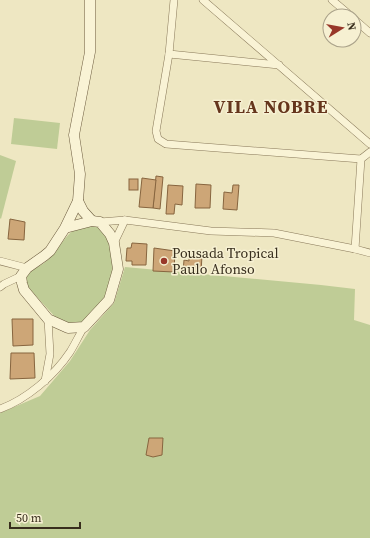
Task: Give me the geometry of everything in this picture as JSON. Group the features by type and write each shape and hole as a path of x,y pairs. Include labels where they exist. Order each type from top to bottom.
{"street":[{"path":"0,287 24,272 50,251 65,228 78,201 80,174 74,135 90,52 90,0"},
{"path":"174,0 169,54 156,131 158,139 166,144 362,158 370,152"},
{"path":"203,0 370,144"},
{"path":"332,0 342,8"},
{"path":"362,26 370,33"},
{"path":"169,54 279,66"},
{"path":"355,249 362,158"},
{"path":"0,409 25,397 45,381 69,353 84,327 109,300 118,269 114,243 110,234 83,212 78,201"},
{"path":"65,228 96,222 125,220 212,231 274,233 370,253"},
{"path":"114,243 125,220"},
{"path":"0,261 24,272"},
{"path":"24,272 22,283 24,290 48,319 68,328 84,327"},
{"path":"45,381 50,354 48,319"}],"green space":[{"path":"14,118 60,123 57,149 11,144"},
{"path":"0,155 16,161 1,219 0,218"},
{"path":"93,225 102,230 109,239 113,272 108,297 85,322 71,324 57,319 26,285 25,277 28,270 38,267 45,262 73,231 80,226"},
{"path":"125,267 355,289 354,320 370,325 370,538 0,538 0,413 40,396 70,361 90,330 114,303"}],"building":[{"path":"156,176 163,177 160,209 153,208"},
{"path":"142,178 156,180 153,208 139,207"},
{"path":"129,179 138,179 138,190 129,190"},
{"path":"196,184 211,185 210,208 195,208"},
{"path":"168,185 183,186 182,205 175,204 174,214 166,214"},
{"path":"233,185 239,185 237,210 223,209 224,192 232,193"},
{"path":"10,219 25,222 24,240 8,239"},
{"path":"132,243 147,244 146,265 132,265 132,261 126,261 127,248 131,248"},
{"name":"Pousada Tropical Paulo Afonso","path":"154,248 175,251 174,272 153,271"},
{"path":"189,254 202,255 201,273 183,272 184,260 189,261"},
{"path":"12,319 33,319 33,345 13,346"},
{"path":"11,353 34,353 35,378 10,379"},
{"path":"149,438 163,438 162,455 153,457 146,455"}],"place":[{"name":"Pousada Tropical Paulo Afonso","path":"164,261"}],"district":[{"name":"VILA NOBRE","path":"271,106"}]}
